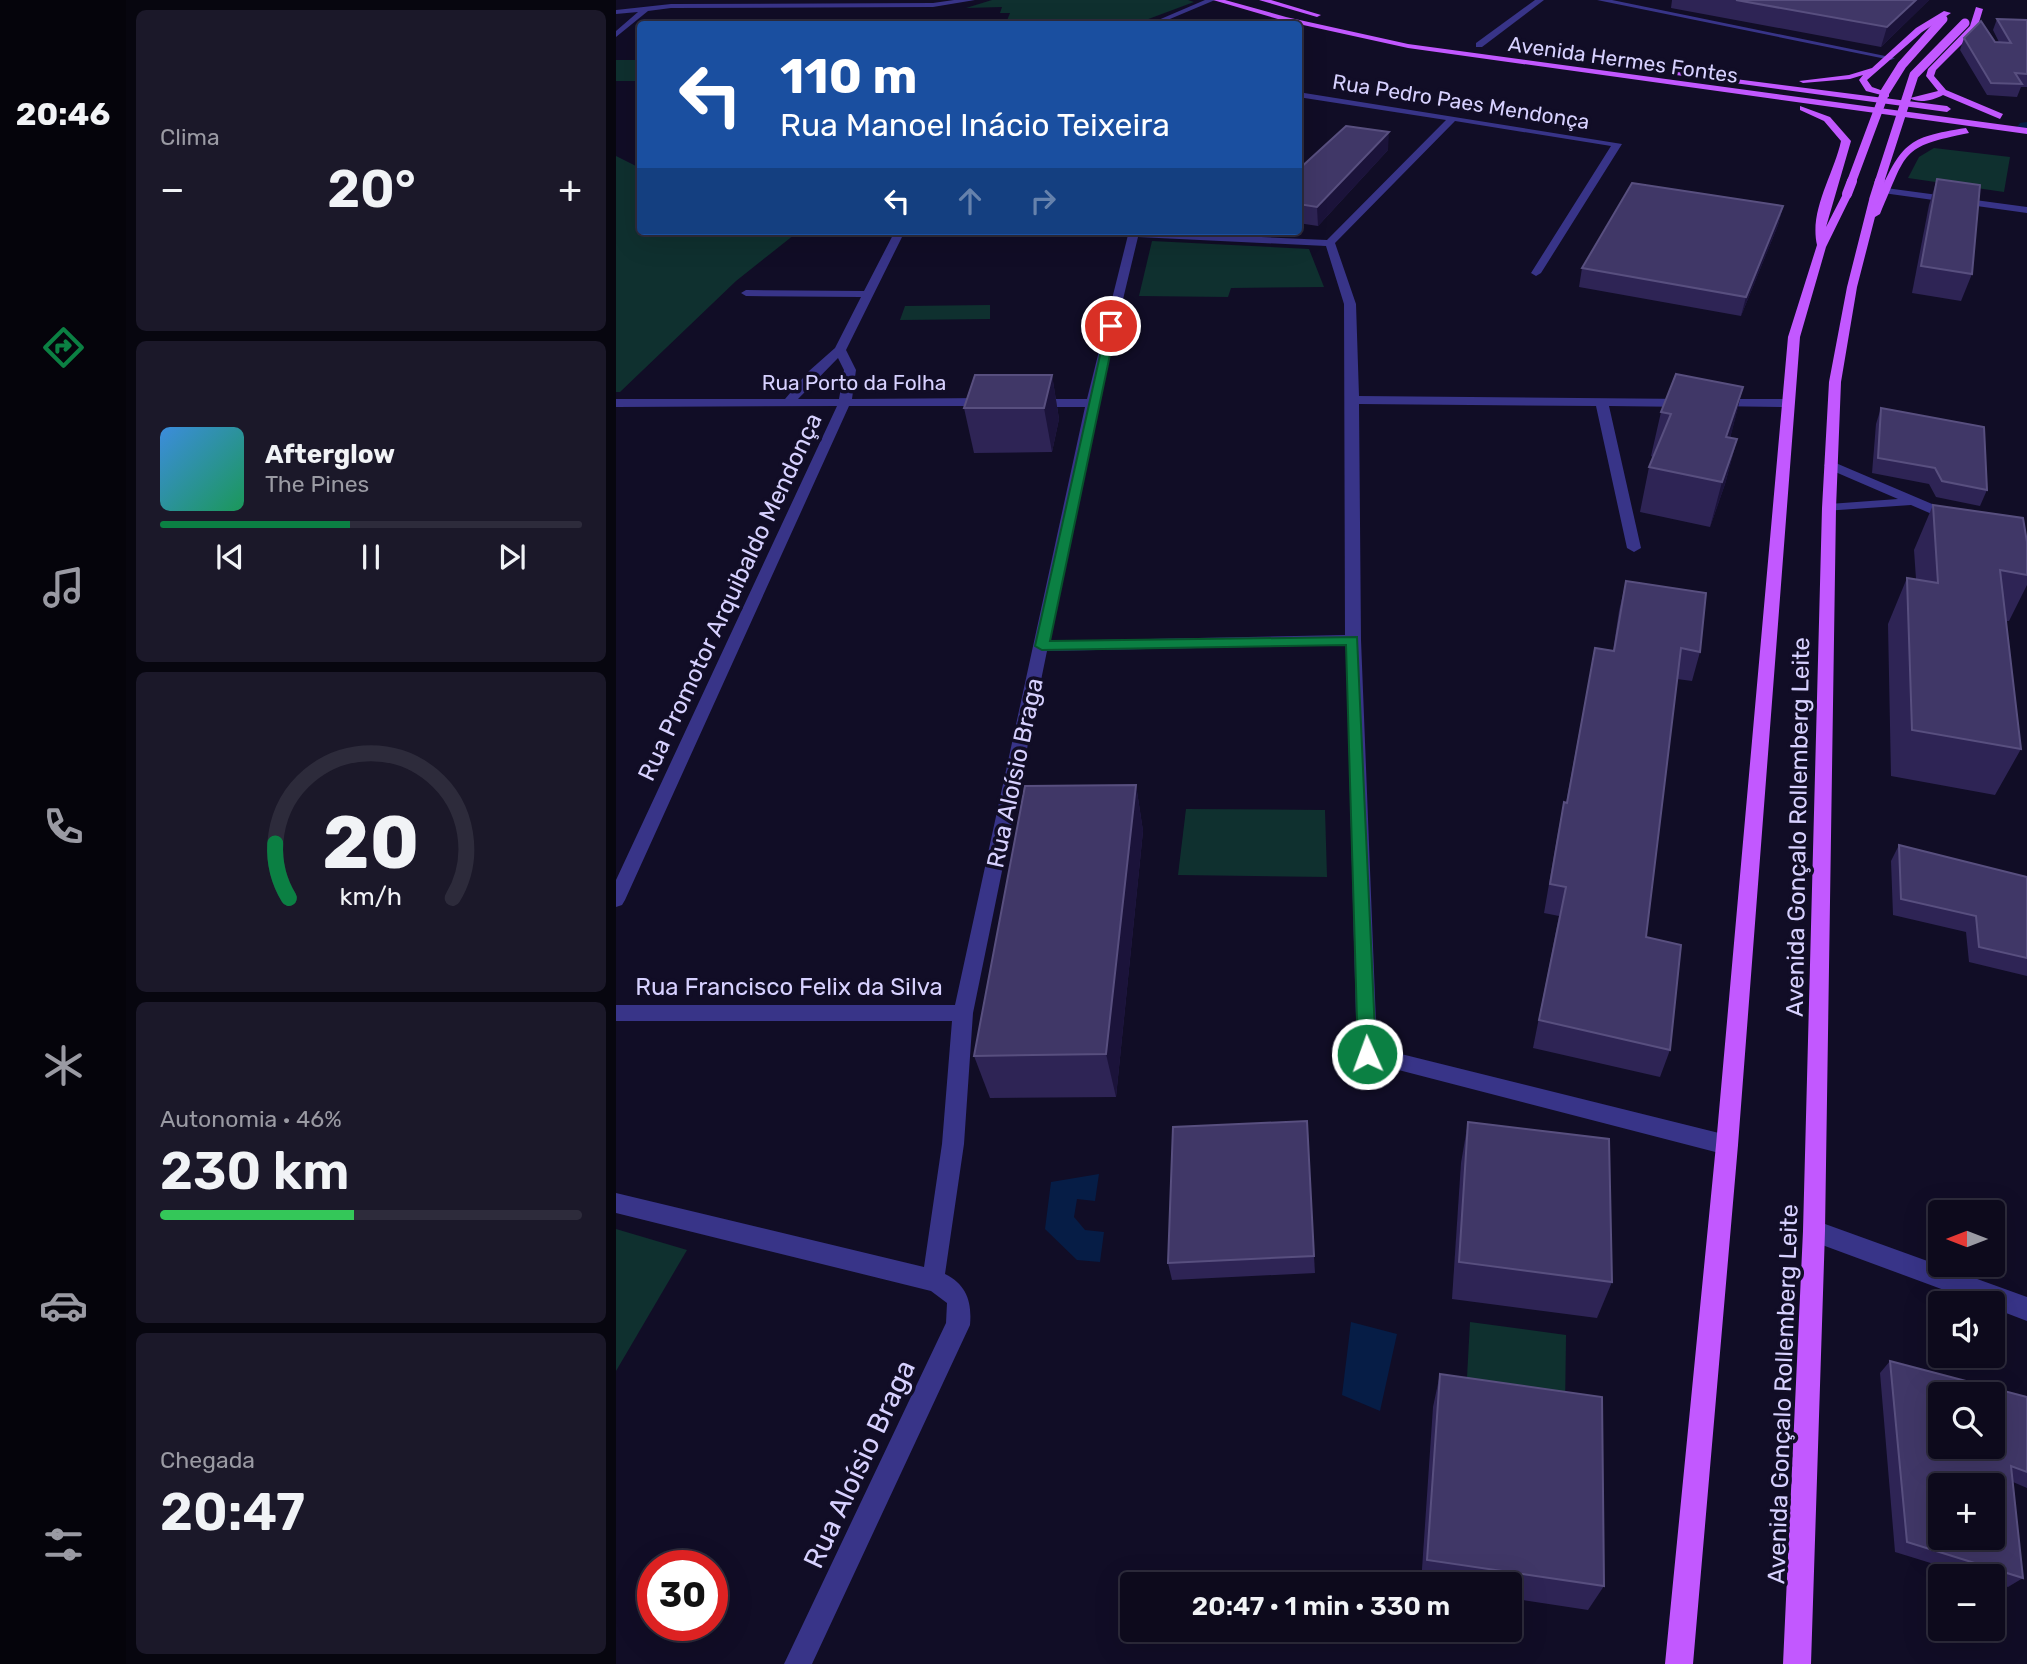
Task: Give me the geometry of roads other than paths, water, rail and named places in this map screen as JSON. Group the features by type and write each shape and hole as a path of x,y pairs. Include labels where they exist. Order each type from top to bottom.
{"main road":[{"name":"Avenida Hermes Fontes","path":"1217,0 1294,21"},
{"path":"1990,0 1979,9 1973,27 1932,69 1933,82 1942,92 2000,116"},
{"path":"1270,1 1395,32"},
{"name":"Avenida Gonçalo Rollemberg Leite","path":"1797,1664 1814,1231 1829,509 1835,383 1852,286 1914,75 1979,9"},
{"name":"Avenida Gonçalo Rollemberg Leite","path":"1679,1664 1727,1145 1794,337 1821,247 1847,194 1885,92 1902,65 1948,13 1919,30 1891,58"},
{"name":"Avenida Hermes Fontes","path":"1302,23 1408,46 1777,99 2027,131"},
{"name":"Avenida Hermes Fontes","path":"1467,43 2013,118"},
{"path":"1891,58 1863,80 1869,89 1880,93 1925,98 1942,92"},
{"path":"1744,82 1828,80 1878,67"},
{"path":"1777,99 1826,119 1863,117 1922,130 1998,128"},
{"path":"1821,247 1819,228 1846,141 1826,119"},
{"path":"1880,196 1905,151 1922,130"}],"street":[{"path":"616,36 657,0"},
{"path":"620,7 769,3 933,5 971,0"},
{"path":"1160,21 1211,0"},
{"path":"1479,45 1541,0"},
{"path":"1601,0 1891,58"},
{"name":"Rua Pedro Paes Mendonça","path":"1302,95 1617,144 1536,273"},
{"path":"1187,235 1330,243 1451,119"},
{"path":"1880,196 2027,210"},
{"name":"Rua Promotor Arquibaldo Mendonça","path":"788,403 813,374 840,350 898,235"},
{"name":"Rua Aloísio Braga","path":"798,1664 958,1325 961,1305 943,1284 963,1013 1092,402 1133,235"},
{"path":"1330,243 1350,304 1353,400 1353,640 1367,1054 1727,1145"},
{"path":"746,293 869,293"},
{"name":"Rua Promotor Arquibaldo Mendonça","path":"616,900 845,402 850,370 840,350"},
{"path":"1353,400 1787,402"},
{"name":"Rua Porto da Folha","path":"616,403 996,402"},
{"path":"1024,402 1092,402"},
{"path":"1602,403 1634,548"},
{"path":"1831,465 1966,523"},
{"path":"1829,509 1868,502 1918,504"},
{"path":"1042,646 1353,640"},
{"name":"Rua Francisco Felix da Silva","path":"616,1013 963,1013"},
{"path":"616,1203 943,1284"},
{"path":"1814,1231 2027,1310"}],"water":[{"path":"1099,1174 1095,1201 1077,1199 1074,1217 1085,1230 1104,1232 1100,1262 1077,1260 1045,1229 1051,1182"},
{"path":"1351,1322 1397,1334 1380,1411 1342,1395"}]}
